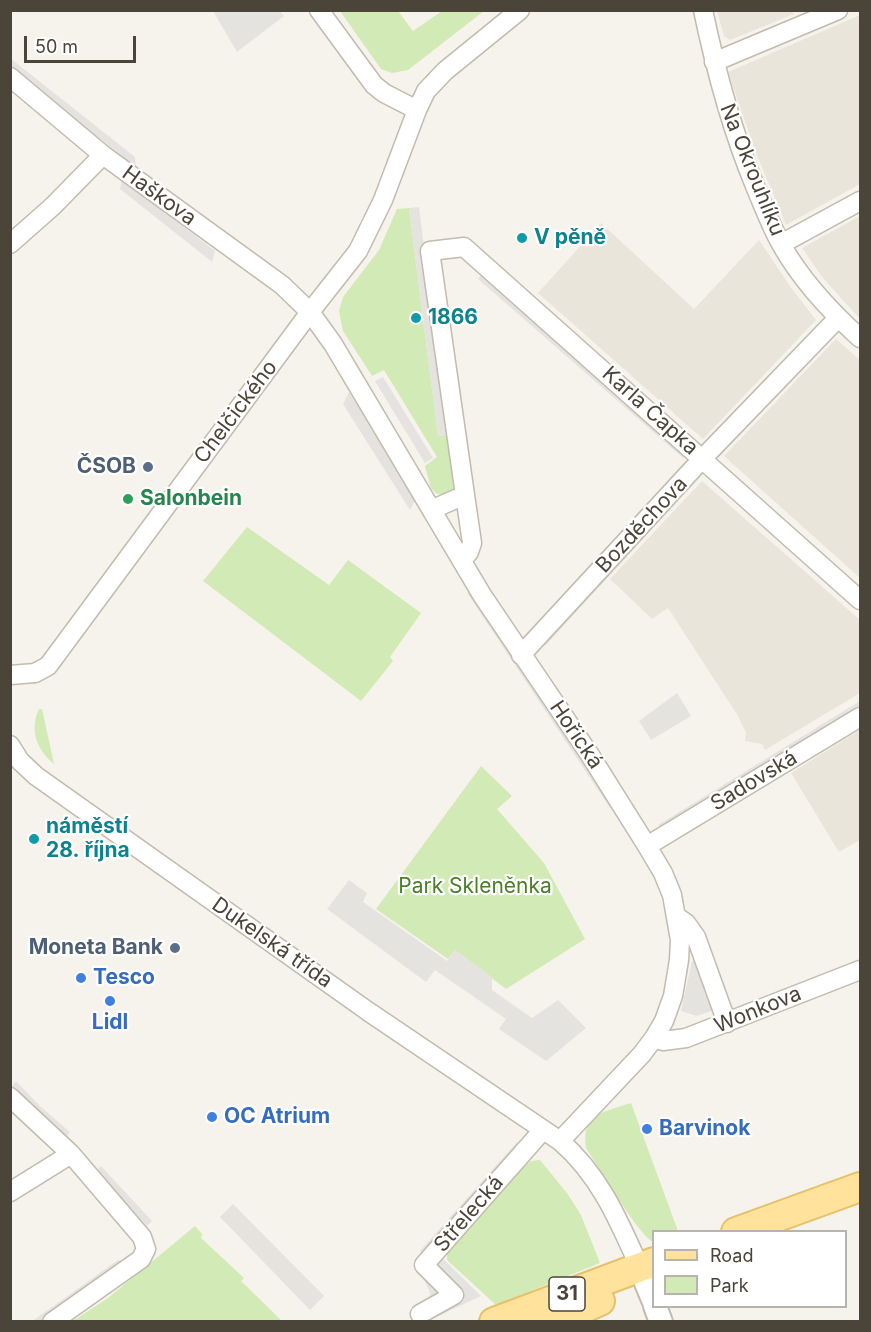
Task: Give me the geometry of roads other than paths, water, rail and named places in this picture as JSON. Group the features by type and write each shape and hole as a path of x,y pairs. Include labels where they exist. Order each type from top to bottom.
{"main road":[{"path":"741,1230 861,1186"},
{"path":"785,1230 861,1202"},
{"name":"31","path":"494,1322 650,1283"},
{"name":"31","path":"553,1322 650,1283"}],"street":[{"path":"319,10 374,85 384,93 417,110"},
{"name":"Chelčického","path":"10,675 35,673 48,666 310,312 358,251 383,200 426,91 520,10"},
{"name":"Na Okrouhlíku","path":"703,10 725,105 744,159 781,244 819,297 861,338"},
{"path":"714,62 838,10"},
{"name":"Haškova","path":"10,77 103,154 282,285 310,312"},
{"path":"10,244 53,206 103,154"},
{"path":"781,244 861,201"},
{"name":"Karla Čapka","path":"465,495 430,251 464,247 861,600"},
{"name":"Hořická","path":"310,312 333,344 462,560 647,846 663,873 677,917 680,940 677,977 673,996 654,1038 629,1069 560,1141"},
{"name":"Bozděchova","path":"522,655 703,458 838,318"},
{"path":"433,509 465,495 472,543 469,552 462,560"},
{"name":"Sadovská","path":"647,846 861,717"},
{"name":"Dukelská třída","path":"10,745 20,761 44,782 369,1012 560,1141 583,1162 595,1177 650,1283"},
{"name":"Hořická","path":"677,917 686,923 696,937 727,1023"},
{"name":"Wonkova","path":"654,1038 663,1041 686,1038 861,969"},
{"path":"10,1097 71,1154 142,1237 146,1249 141,1259 52,1322"},
{"name":"Střelecká","path":"420,1314 454,1296 424,1265 543,1130"},
{"path":"10,1192 71,1154"}],"place":[{"name":"V pěně","path":"522,238"},
{"name":"1866","path":"416,318"},
{"name":"ČSOB","path":"148,467"},
{"name":"Salonbein","path":"128,499"},
{"name":"náměstí 28. října","path":"34,839"},
{"name":"Moneta Bank","path":"175,948"},
{"name":"Tesco","path":"81,978"},
{"name":"Lidl","path":"110,1001"},
{"name":"OC Atrium","path":"212,1117"},
{"name":"Barvinok","path":"647,1129"}],"park label":[{"name":"Park Skleněnka","path":"475,887"}]}
